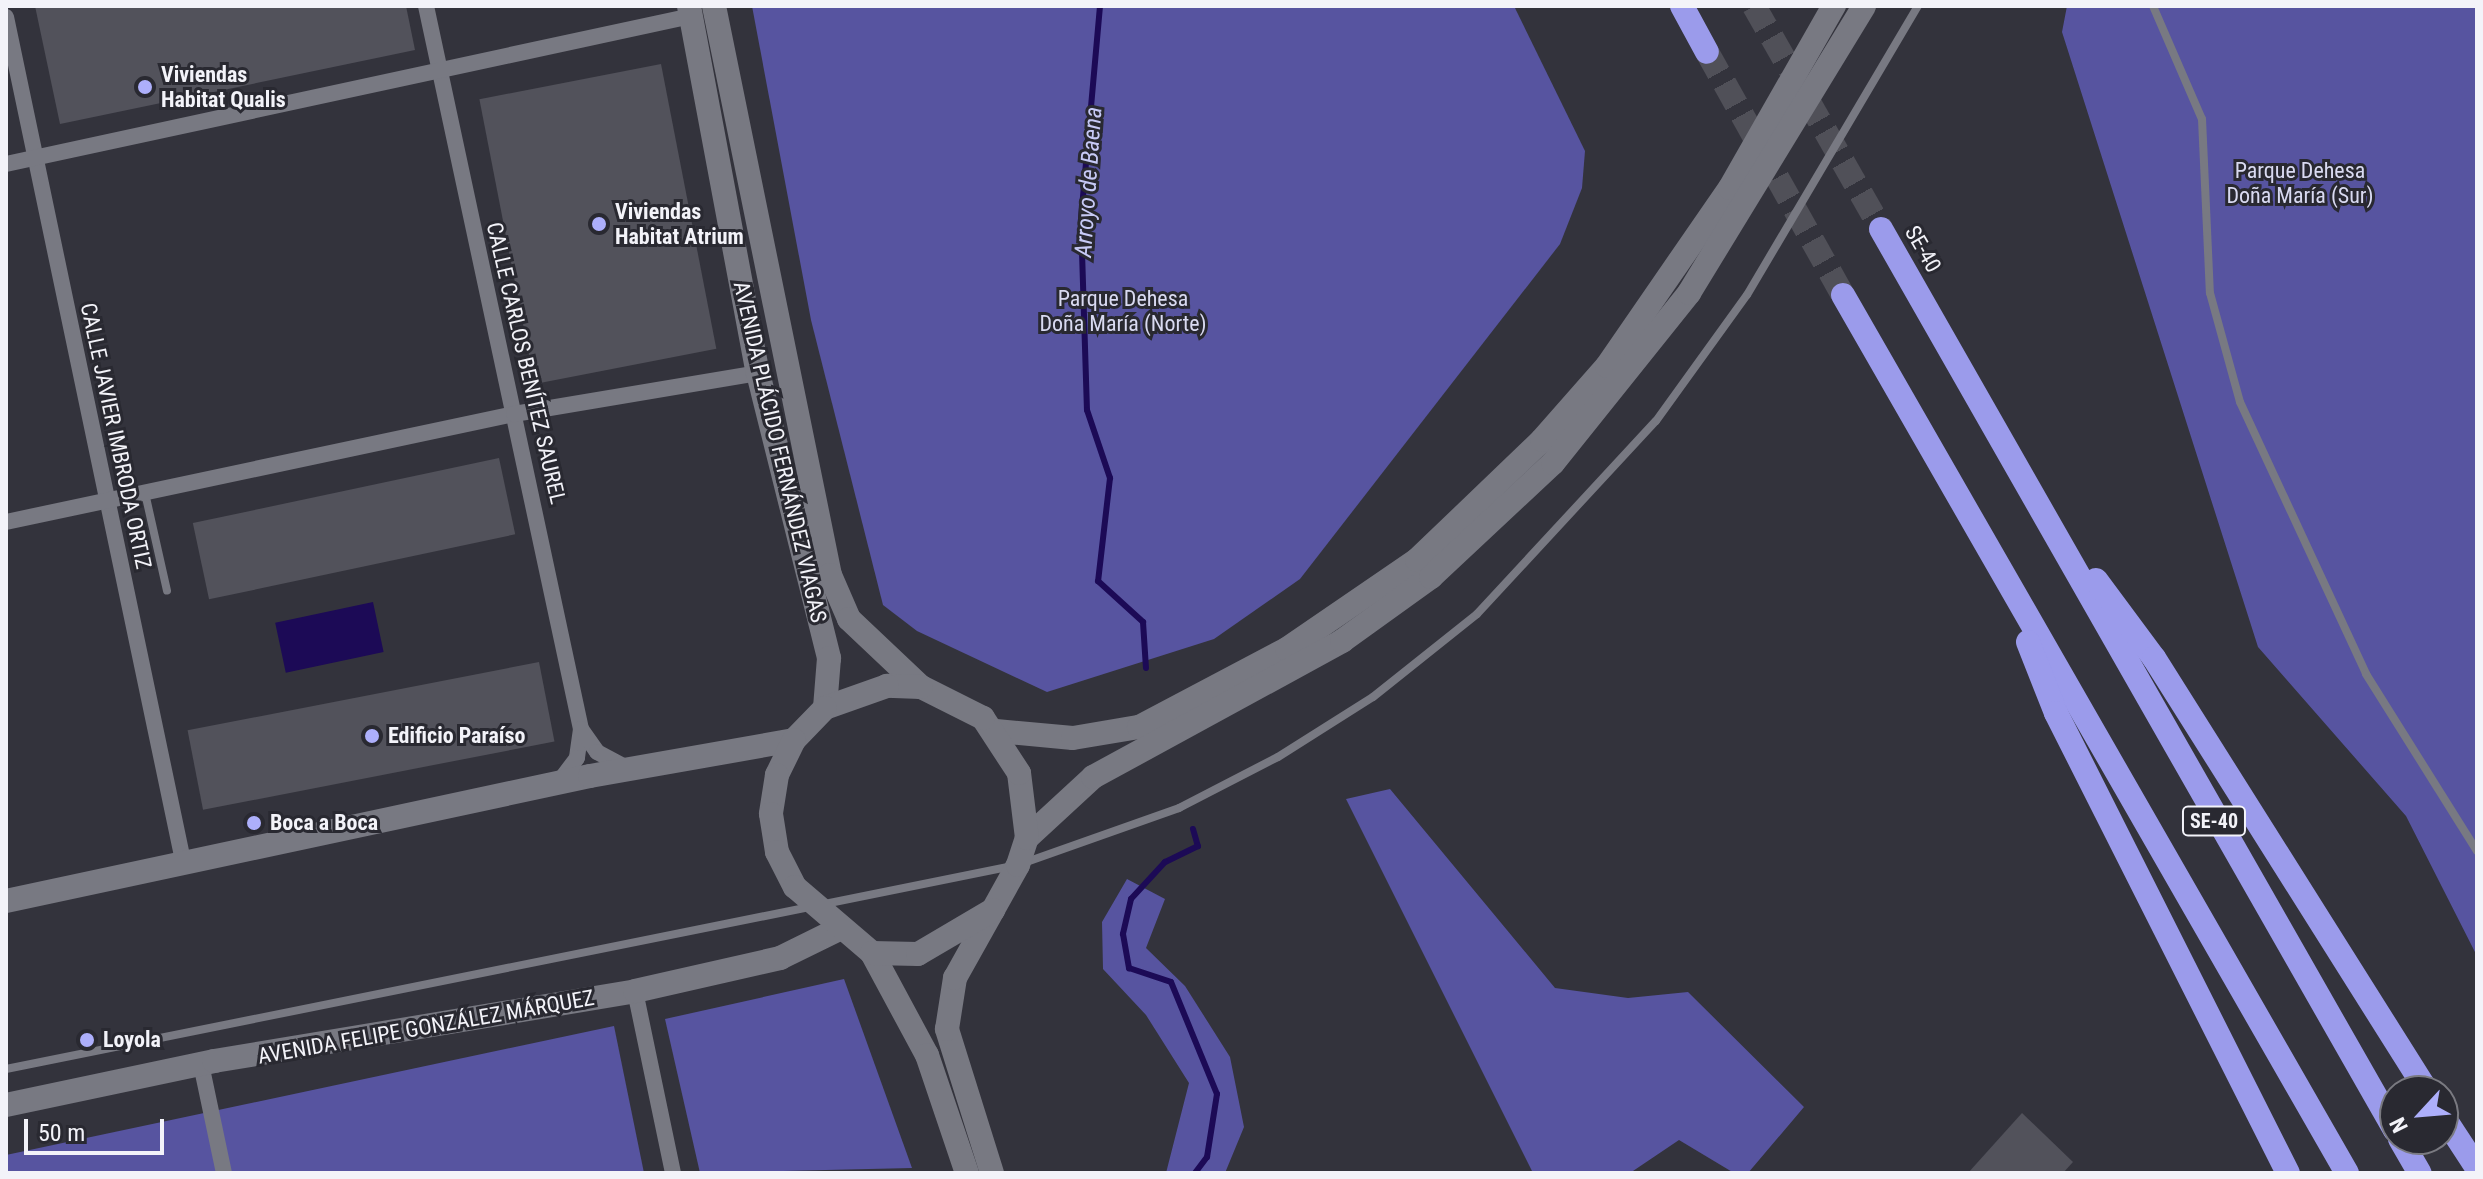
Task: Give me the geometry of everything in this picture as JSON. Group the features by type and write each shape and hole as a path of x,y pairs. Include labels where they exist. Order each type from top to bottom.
{"highway":[{"path":"1682,6 1707,52"},
{"name":"SE-40","path":"1881,229 2379,1102"},
{"name":"SE-40","path":"1843,295 2347,1173"},
{"path":"2041,506 2154,658 2417,1075"},
{"path":"1997,561 2056,713 2288,1173"},
{"path":"2459,1140 2477,1168"},
{"path":"2409,1155 2420,1173"}],"main road":[{"name":"AVENIDA PLÁCIDO FERNÁNDEZ VIAGAS","path":"714,6 830,575 849,619 921,687"},
{"path":"996,731 1073,738 1139,727 1287,649 1417,560 1542,440 1607,366 1730,188 1834,6"},
{"path":"1027,838 1093,777 1299,670 1431,577 1553,463 1613,394 1741,213 1864,6"},
{"name":"AVENIDA PLÁCIDO FERNÁNDEZ VIAGAS","path":"690,11 758,373 829,658 825,708"},
{"path":"967,1173 927,1055 872,953 813,908 777,852 771,814 777,775 794,740 825,708 854,693 921,687 954,699 996,731 1019,773 1027,838 1018,865 955,978 947,1029 992,1173"},
{"path":"6,901 558,783 794,740"},
{"path":"872,953 918,954 993,910"},
{"name":"AVENIDA FELIPE GONZÁLEZ MÁRQUEZ","path":"6,1105 201,1064 635,991 780,958 839,929"}],"street":[{"name":"CALLE CARLOS BENÍTEZ SAUREL","path":"426,6 581,729 577,758 558,783"},
{"path":"6,164 440,72 690,11"},
{"name":"CALLE JAVIER IMBRODA ORTIZ","path":"6,17 184,865"},
{"path":"6,522 514,414 758,373"},
{"path":"581,729 597,752 630,769"},
{"path":"635,991 673,1173"},
{"path":"201,1064 224,1173"}],"lane":[{"path":"6,1069 1018,865 1195,801 1373,697 1477,614 1550,543 1656,421 1747,295 1918,6"},
{"path":"2153,6 2202,119 2210,293 2240,402 2366,674 2477,851"},
{"path":"145,493 167,591"}],"green space":[{"name":"Parque Dehesa Doña María (Norte)","path":"752,6 1514,6 1585,151 1582,188 1560,244 1300,579 1214,639 1047,692 917,631 883,605 811,320"},
{"name":"Parque Dehesa Doña María (Sur)","path":"2067,6 2477,6 2477,956 2406,816 2258,647 2062,32"},
{"path":"1390,789 1555,988 1628,998 1688,992 1804,1107 1748,1173 1734,1173 1679,1140 1630,1173 1533,1173 1346,799"},
{"path":"1127,879 1165,899 1146,948 1185,986 1230,1057 1244,1127 1225,1173 1166,1173 1189,1083 1146,1015 1103,969 1102,922"},
{"path":"844,979 912,1168 700,1173 665,1019"},
{"path":"614,1026 644,1173 6,1173 6,1155"}],"shaded area":[{"path":"373,602 384,652 286,673 275,623"}],"building":[{"name":"Viviendas Habitat Qualis","path":"35,6 406,6 415,50 60,124"},
{"name":"Viviendas Habitat Atrium","path":"661,64 716,349 535,384 479,99"},
{"path":"499,458 515,534 209,599 193,523"},
{"name":"Edificio Paraíso","path":"539,662 554,742 203,810 188,730"},
{"path":"2022,1113 2073,1162 2063,1173 1968,1173"}],"waterway":[{"name":"Arroyo de Baena","path":"1100,6 1081,220 1087,410 1110,478 1098,581 1143,622 1146,668"},
{"path":"1193,829 1198,846 1165,862 1131,899 1123,934 1129,968 1171,982 1217,1094 1207,1157 1195,1173"}],"tunnel":[{"path":"1754,6 1881,229"},
{"path":"1707,52 1843,295"}],"place":[{"name":"Viviendas Habitat Qualis","path":"145,87"},
{"name":"Viviendas Habitat Atrium","path":"599,224"},
{"name":"Edificio Paraíso","path":"372,736"},
{"name":"Boca a Boca","path":"254,823"},
{"name":"Loyola","path":"87,1040"}]}
